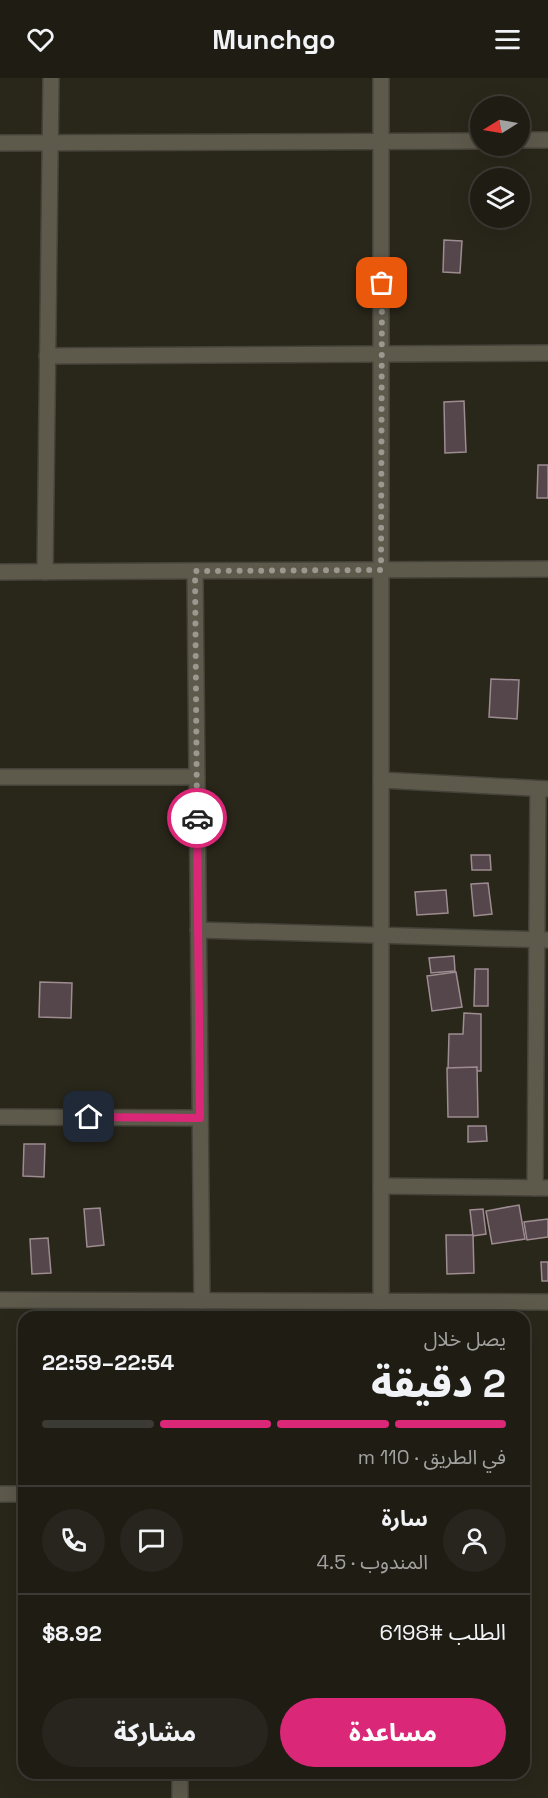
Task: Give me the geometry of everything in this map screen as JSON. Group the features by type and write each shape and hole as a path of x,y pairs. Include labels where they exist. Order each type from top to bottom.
{"street":[{"path":"45,572 51,78"},
{"path":"381,78 381,1309"},
{"path":"530,141 548,140"},
{"path":"0,143 470,141"},
{"path":"47,356 548,352"},
{"path":"0,572 548,569"},
{"path":"195,571 202,1301"},
{"path":"0,777 197,777"},
{"path":"381,780 543,789 541,1188 381,1186"},
{"path":"198,930 542,940"},
{"path":"0,1117 200,1118"},
{"path":"0,1300 202,1301 381,1309 548,1302"},
{"path":"0,1494 18,1494"},
{"path":"180,1779 180,1798"}],"building":[{"path":"444,240 462,241 460,273 443,272"},
{"path":"464,401 466,452 445,453 444,402"},
{"path":"538,465 548,465 548,498 537,498"},
{"path":"491,679 519,680 517,719 489,717"},
{"path":"471,855 490,855 491,870 472,870"},
{"path":"488,883 492,914 474,916 471,884"},
{"path":"446,890 448,913 417,915 415,892"},
{"path":"454,956 455,971 431,973 429,958"},
{"path":"475,969 488,969 488,1006 474,1006"},
{"path":"456,972 462,1007 432,1011 427,976"},
{"path":"40,982 72,983 71,1018 39,1017"},
{"path":"464,1013 481,1014 481,1071 448,1071 449,1034 463,1034"},
{"path":"477,1067 478,1117 448,1117 447,1068"},
{"path":"468,1126 486,1126 487,1141 468,1142"},
{"path":"24,1144 45,1144 44,1177 23,1176"},
{"path":"519,1205 525,1239 492,1244 486,1211"},
{"path":"100,1208 104,1245 87,1247 84,1209"},
{"path":"483,1209 486,1234 473,1236 470,1210"},
{"path":"548,1219 548,1237 527,1240 524,1222"},
{"path":"446,1235 473,1235 474,1273 447,1274"},
{"path":"48,1238 51,1273 32,1274 30,1239"},
{"path":"541,1262 548,1262 548,1281 542,1281"}],"way so far":[{"path":"197,818 195,571 381,570 382,283"}],"route":[{"path":"89,1117 200,1118 197,818"}]}
